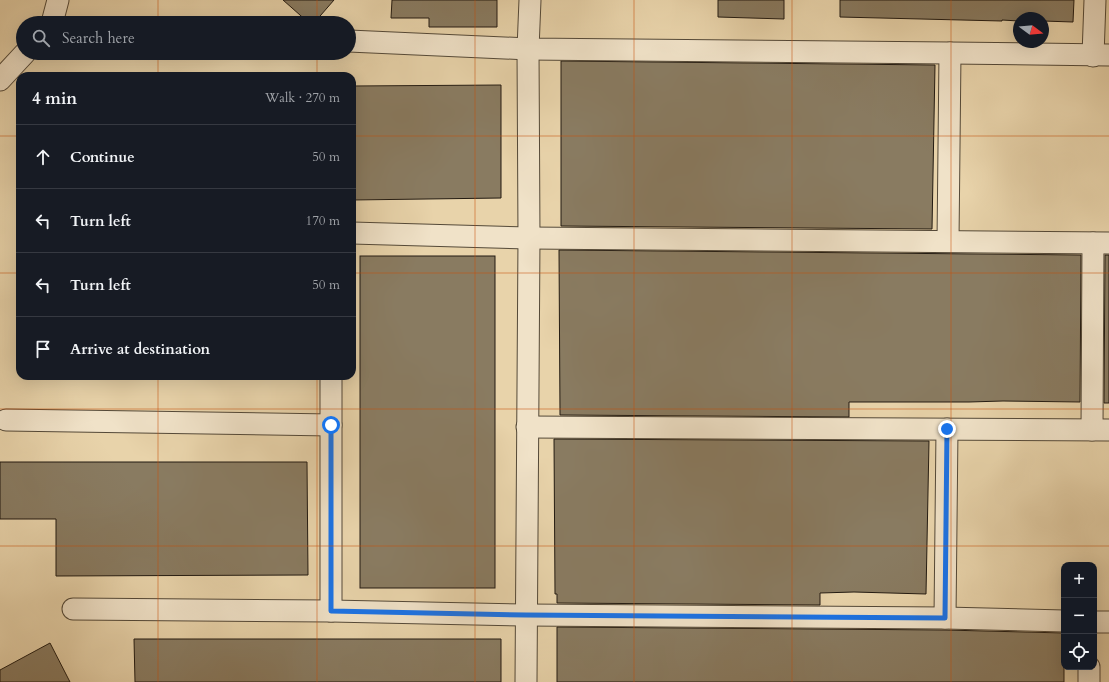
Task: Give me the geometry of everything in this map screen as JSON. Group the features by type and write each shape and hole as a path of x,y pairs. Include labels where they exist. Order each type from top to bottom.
{"street":[{"path":"54,16 58,0"},
{"path":"526,682 529,238 528,49 530,0"},
{"path":"356,41 528,49 1101,56 1095,0"},
{"path":"948,241 950,53"},
{"path":"0,80 19,60"},
{"path":"356,233 529,238 1101,243 1101,430 527,427"},
{"path":"331,380 331,611"},
{"path":"6,420 331,425"},
{"path":"945,618 947,429"},
{"path":"73,609 331,611 526,615 945,618 1061,621"},
{"path":"1097,622 1109,622"},
{"path":"1089,670 1089,682"}],"building":[{"path":"283,0 334,0 320,16 301,16"},
{"path":"392,0 497,0 497,27 429,27 429,18 391,18"},
{"path":"718,0 784,0 784,19 718,17"},
{"path":"840,0 1074,0 1073,22 1049,21 1049,12 1013,12 1013,21 1002,21 840,17"},
{"path":"561,61 935,65 932,229 561,226"},
{"path":"501,85 501,198 356,200 356,86"},
{"path":"559,250 1081,255 1080,402 849,402 849,417 560,415"},
{"path":"1105,255 1109,255 1109,403 1104,403"},
{"path":"360,256 495,256 495,588 360,588"},
{"path":"554,439 929,441 926,594 854,592 820,593 820,605 557,603 557,594 555,594"},
{"path":"0,462 307,462 308,575 56,576 56,519 0,519"},
{"path":"557,627 945,630 1061,633 1061,670 1064,670 1064,682 557,682"},
{"path":"134,639 501,639 501,682 135,682"},
{"path":"50,643 70,682 0,682 0,670"}],"route":[{"path":"331,425 331,611 526,615 945,618 947,429"}]}
